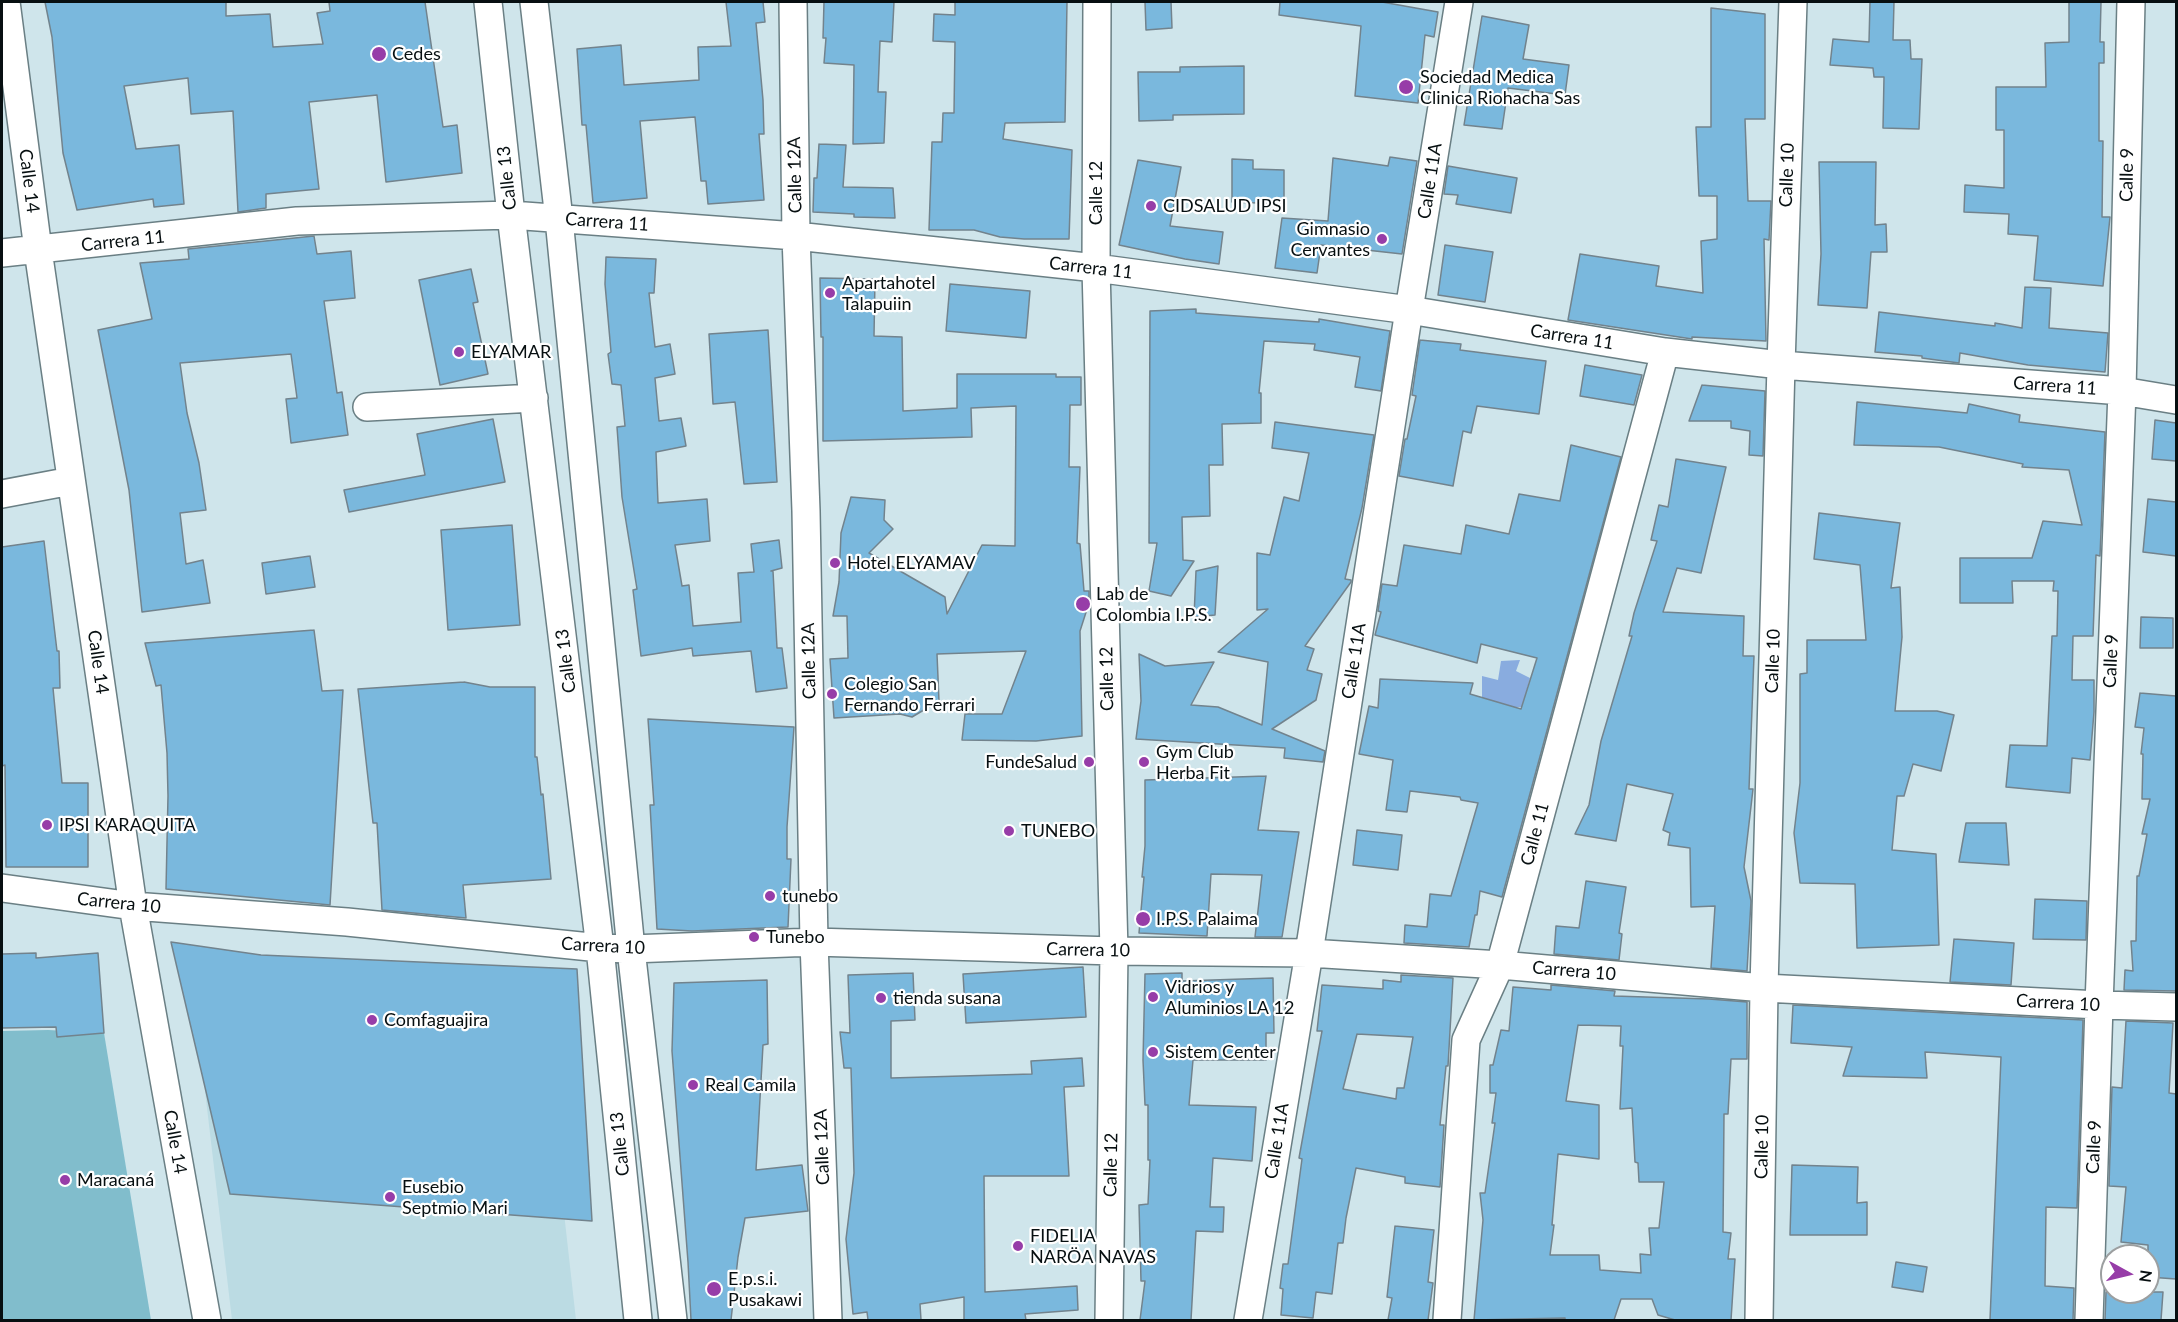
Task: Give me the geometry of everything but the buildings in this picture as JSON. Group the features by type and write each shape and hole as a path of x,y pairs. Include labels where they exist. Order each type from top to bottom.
{"street":[{"name":"Calle 14","path":"6,2 38,250 133,906 207,1320"},
{"name":"Calle 13","path":"488,2 511,215 600,948 638,1320"},
{"name":"Calle 13","path":"534,2 559,219 631,949 673,1320"},
{"name":"Calle 12A","path":"793,2 796,236 806,511 814,942 828,1320"},
{"name":"Calle 12","path":"1096,2 1096,268 1114,951 1109,1320"},
{"name":"Calle 11A","path":"1248,1320 1309,953 1459,2"},
{"name":"Calle 10","path":"1759,1320 1764,988 1793,2"},
{"name":"Calle 9","path":"2089,1320 2122,391 2130,2"},
{"name":"Carrera 11","path":"2,253 297,221 511,215 796,236 1096,268 1409,310 1665,352 1781,365 2122,391 2176,400"},
{"name":"Calle 11","path":"1447,1320 1466,1040 1500,965 1665,352"},
{"path":"367,408 534,398"},
{"path":"2,494 71,481"},
{"name":"Carrera 10","path":"2,888 133,906 347,922 600,948 631,949 814,942 1114,951 1309,953 1500,965 1764,988 2176,1007"}],"shaded area":[{"path":"1520,660 1516,671 1530,678 1522,707 1482,707 1482,676 1498,680 1501,661"},
{"name":"Maracaná","path":"48,1030 104,1033 151,1320 2,1320 2,1031"},
{"name":"Eusebio Septmio Mari","path":"547,1061 576,1320 232,1320 203,1074"}],"place":[{"name":"Cedes","path":"379,54"},
{"name":"Sociedad Medica Clinica Riohacha Sas","path":"1406,87"},
{"name":"CIDSALUD IPSI","path":"1151,206"},
{"name":"Gimnasio Cervantes","path":"1382,239"},
{"name":"Apartahotel Talapuiin","path":"830,293"},
{"name":"ELYAMAR","path":"459,352"},
{"name":"Hotel ELYAMAV","path":"835,563"},
{"name":"Lab de Colombia I.P.S.","path":"1083,604"},
{"name":"Colegio San Fernando Ferrari","path":"832,694"},
{"name":"FundeSalud","path":"1089,762"},
{"name":"Gym Club Herba Fit","path":"1144,762"},
{"name":"IPSI KARAQUITA","path":"47,825"},
{"name":"TUNEBO","path":"1009,831"},
{"name":"tunebo","path":"770,896"},
{"name":"I.P.S. Palaima","path":"1143,919"},
{"name":"Tunebo","path":"754,937"},
{"name":"Vidrios y Aluminios LA 12","path":"1153,997"},
{"name":"tienda susana","path":"881,998"},
{"name":"Comfaguajira","path":"372,1020"},
{"name":"Sistem Center","path":"1153,1052"},
{"name":"Real Camila","path":"693,1085"},
{"name":"Maracaná","path":"65,1180"},
{"name":"Eusebio Septmio Mari","path":"390,1197"},
{"name":"FIDELIA NARÖA NAVAS","path":"1018,1246"},
{"name":"E.p.s.i. Pusakawi","path":"714,1289"}]}
